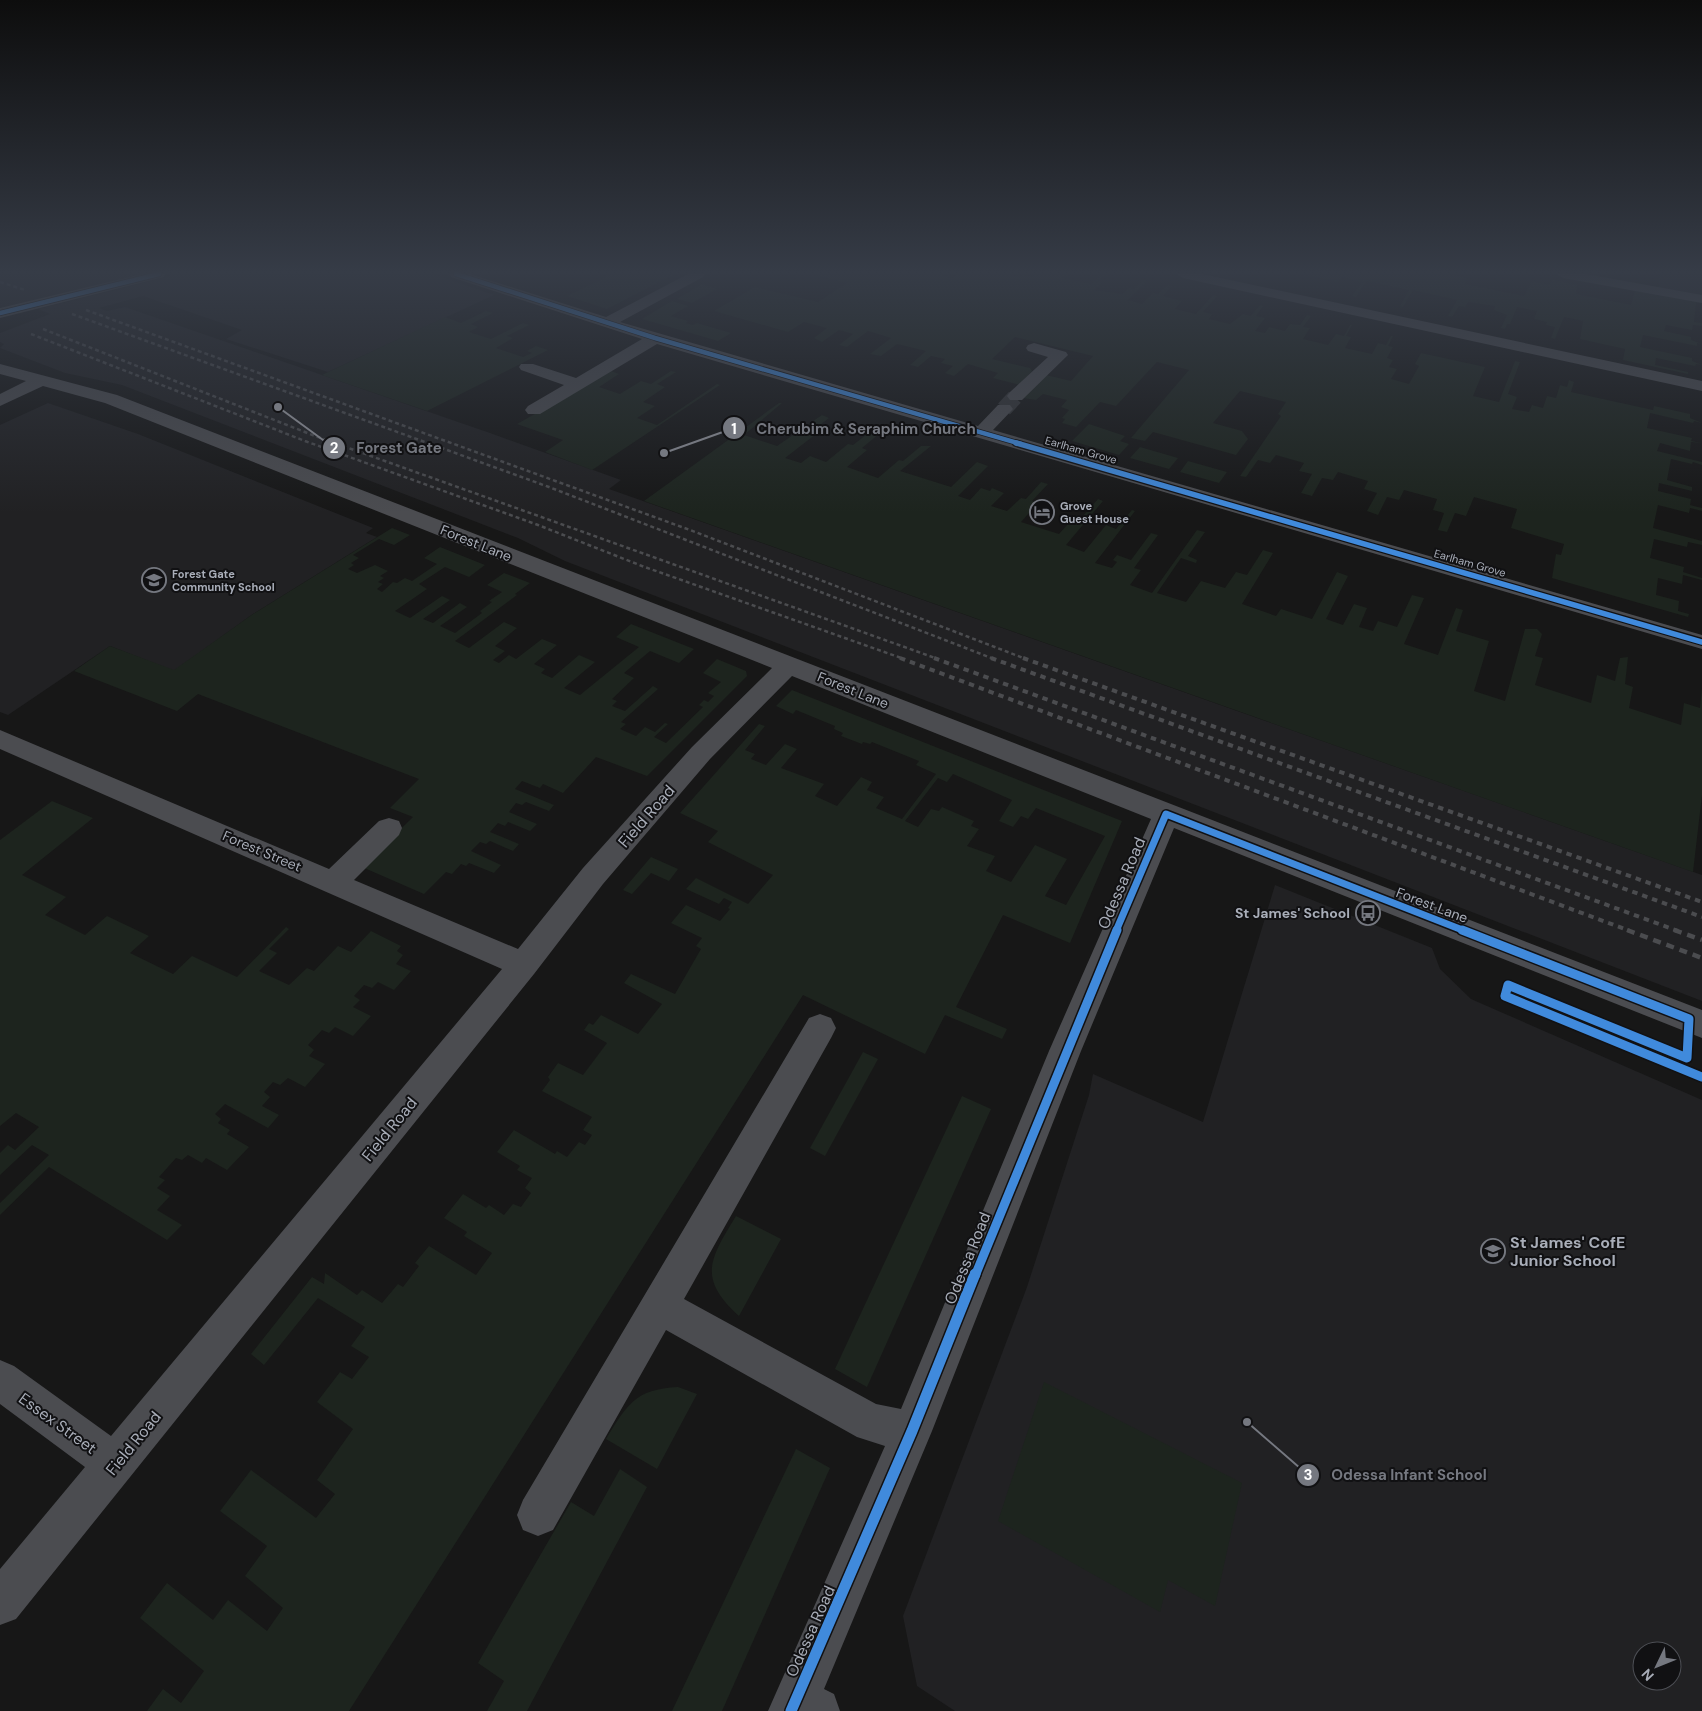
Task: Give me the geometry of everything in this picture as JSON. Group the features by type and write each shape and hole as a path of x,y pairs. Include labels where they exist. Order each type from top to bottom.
{"street":[{"path":"534,410 628,354"},
{"name":"Earlham Grove","path":"710,354 1702,642"},
{"path":"981,432 1060,355 1056,354"},
{"path":"1553,354 1702,386"},
{"path":"527,368 578,384"},
{"name":"Forest Lane","path":"0,369 110,399 1702,1024"},
{"path":"0,401 41,380"},
{"name":"Field Road","path":"0,1603 523,965 593,876 695,760 789,665"},
{"name":"Forest Street","path":"0,739 523,965"},
{"name":"Odessa Road","path":"801,1707 1061,1060 1166,814"},
{"path":"334,882 389,828"},
{"path":"538,1515 820,1028"},
{"path":"659,1306 871,1423 912,1431"},
{"name":"Essex Street","path":"0,1380 115,1464"}],"shaded area":[{"path":"15,354 261,354 621,480 609,489 1702,875 1702,1001 565,561 518,538 122,385 65,373"},
{"path":"272,354 367,354 328,372"},
{"path":"367,354 514,354 523,357 530,354 540,354 427,411 322,375"},
{"path":"870,354 884,354 881,356"},
{"path":"923,354 997,354 992,359 1030,368 1032,371 1020,385 993,378 998,373 968,364 954,376 945,373 953,366 941,363 945,359 931,356 918,367 910,365"},
{"path":"1084,354 1389,354 1387,358 1393,360 1389,367 1397,369 1391,379 1409,384 1419,366 1415,364 1421,354 1425,354 1485,367 1473,396 1499,402 1515,361 1520,362 1508,394 1517,397 1512,409 1529,412 1532,405 1543,408 1547,396 1556,398 1560,385 1567,387 1569,380 1574,382 1571,392 1653,410 1654,406 1690,414 1690,418 1702,423 1694,421 1693,423 1650,413 1647,428 1692,438 1691,441 1702,443 1691,442 1690,451 1660,443 1657,451 1702,462 1702,465 1671,459 1667,480 1692,487 1692,491 1659,483 1658,491 1691,499 1690,505 1702,508 1702,511 1690,508 1689,513 1658,505 1653,528 1702,541 1702,545 1688,542 1687,547 1654,539 1650,558 1684,567 1683,572 1702,578 1702,580 1683,575 1682,584 1658,578 1656,595 1679,601 1678,611 1689,614 1688,617 1552,578 1556,554 1561,555 1564,544 1511,528 1517,509 1474,497 1466,516 1455,513 1447,532 1438,530 1444,513 1433,510 1437,499 1404,490 1399,500 1387,497 1378,515 1367,511 1377,493 1364,489 1368,481 1338,472 1333,480 1322,478 1312,496 1301,493 1312,474 1299,471 1304,463 1276,455 1270,463 1258,460 1246,477 1240,476 1281,416 1278,414 1286,402 1240,391 1213,423 1242,431 1248,439 1236,455 1153,432 1145,441 1131,438 1189,370 1157,362 1116,406 1100,402 1076,427 1062,423 1065,419 1062,418 1069,410 1061,407 1067,400 1043,394 1036,400 1023,398 1046,375 1071,381 1093,356"},
{"path":"1624,354 1672,354 1692,358 1692,361 1702,365 1696,364 1695,366 1656,358 1655,365 1688,372 1688,374 1623,360"},
{"path":"611,371 619,374 599,387 620,394 641,381 651,384 671,371 676,372 657,384 665,387 643,402 655,406 637,418 657,425 717,384 720,385 592,470 545,452 563,440 517,424"},
{"name":"Forest Gate Community School","path":"48,403 138,434 373,528 366,533 377,537 253,614 174,671 110,646 8,715 0,712 0,425"},
{"path":"779,403 782,403 744,435 777,446 822,415 829,418 811,432 816,434 785,458 801,463 810,456 826,462 848,444 853,445 871,431 880,433 862,448 867,450 847,467 878,478 899,460 903,461 921,446 931,446 900,471 951,487 977,462 988,466 958,496 970,500 981,488 990,491 992,488 1004,493 991,506 1007,511 1021,498 1026,499 1041,482 1048,484 1032,501 1038,503 1021,522 1059,534 1076,515 1082,517 1098,499 1103,501 1066,545 1084,552 1106,525 1116,529 1132,510 1135,511 1095,563 1112,568 1117,562 1113,560 1117,555 1131,560 1151,533 1158,535 1134,568 1141,570 1130,585 1152,593 1197,530 1205,532 1188,556 1197,560 1196,563 1181,558 1157,593 1186,602 1201,581 1225,588 1236,572 1247,575 1263,550 1273,553 1242,604 1276,616 1281,609 1312,619 1337,572 1348,576 1326,619 1343,625 1354,604 1367,608 1359,627 1373,631 1378,621 1397,627 1412,595 1424,598 1404,644 1438,655 1456,608 1463,610 1456,631 1489,641 1474,691 1505,701 1525,629 1537,629 1542,634 1535,656 1543,658 1535,685 1591,703 1597,675 1615,681 1620,658 1628,657 1625,684 1633,687 1629,708 1681,725 1684,703 1700,708 1702,688 1702,795 1693,872 644,501"},
{"path":"1089,424 1125,436 1120,441 1129,444 1119,455 1072,441"},
{"path":"1140,447 1178,458 1169,469 1130,458"},
{"path":"1188,461 1227,472 1219,483 1180,472"},
{"path":"392,528 410,535 394,545 379,539 353,555 359,558 351,563 354,565 348,569 357,573 375,565 388,571 380,576 384,578 378,582 383,584 377,589 382,592 393,582 397,583 405,578 412,581 437,564 424,558 440,547 485,565 469,577 445,567 419,584 427,589 395,611 410,618 442,596 450,600 423,619 433,623 460,603 467,607 440,626 455,633 482,613 480,611 492,602 489,601 502,592 487,585 504,573 530,583 515,594 517,595 455,641 469,648 504,622 517,628 495,646 505,651 493,660 499,663 509,655 516,659 542,639 557,645 534,664 545,669 541,673 552,678 579,655 595,662 564,688 580,695 639,647 616,637 631,624 694,649 679,663 650,651 624,673 634,678 612,699 617,701 612,706 625,711 653,686 658,689 621,722 626,724 620,729 636,736 645,727 655,732 665,723 668,724 654,737 666,743 703,707 699,705 704,700 708,702 714,696 708,693 721,682 703,673 717,659 746,671 747,676 647,776 596,757 563,793 543,784 540,788 522,781 515,789 554,805 549,811 526,802 522,805 516,803 509,812 537,824 530,831 508,822 505,826 498,823 490,832 519,844 513,851 490,841 486,844 480,842 471,851 501,865 494,873 469,863 466,866 461,864 452,874 446,872 424,894 362,867 413,817 390,808 419,779 198,694 177,711 74,671 110,646 174,670 253,614"},
{"path":"792,690 1122,821 1070,943 1003,915 956,1007 1007,1029 1002,1039 945,1015 925,1054 803,995 349,1711 147,1711 163,1689 181,1703 204,1671 140,1618 167,1583 213,1620 228,1600 267,1631 283,1608 245,1576 267,1546 220,1511 251,1470 316,1518 335,1494 317,1480 353,1429 317,1402 340,1372 352,1379 369,1357 351,1346 365,1327 318,1298 264,1365 251,1354 312,1277 324,1284 325,1273 357,1295 362,1290 382,1303 398,1284 403,1287 419,1266 415,1263 429,1246 476,1275 492,1253 464,1236 467,1232 444,1218 463,1194 486,1208 489,1205 504,1215 513,1204 521,1207 531,1193 525,1188 532,1178 517,1170 520,1166 497,1152 514,1130 555,1154 557,1151 567,1157 579,1142 585,1145 592,1135 583,1130 592,1117 542,1091 550,1080 548,1077 558,1063 583,1075 607,1043 584,1030 589,1023 593,1025 601,1015 638,1034 662,1004 624,983 631,974 675,994 701,949 696,946 702,938 671,923 686,905 720,921 730,909 728,908 732,902 724,898 719,904 686,889 696,878 748,904 773,875 708,842 718,831 680,813 759,724 765,726 745,750 755,754 751,759 766,765 785,744 797,749 781,768 824,784 815,796 837,806 861,777 872,782 867,790 884,797 876,808 902,819 936,774 916,765 919,761 872,742 870,744 863,742 862,744 841,736 843,733 834,729 835,726 796,710 793,714 776,706","holes":["953,774 1012,800 999,821 1013,827 1021,816 1028,819 1036,808 1105,836 1066,905 1045,896 1067,859 1035,845 1011,882 986,871 995,856 967,846 979,829 971,826 974,821 942,807 939,811 931,809 918,827 905,821 938,778 947,782"]},
{"path":"52,801 93,818 22,875 66,897 45,915 85,935 107,916 149,936 130,953 173,974 192,956 237,977 286,927 289,929 269,949 277,953 259,971 289,985 307,968 314,971 338,946 351,952 371,931 401,946 397,951 403,955 396,964 411,971 394,990 378,982 372,988 364,985 354,996 360,1000 353,1007 371,1016 353,1036 335,1027 329,1033 322,1030 308,1045 314,1050 309,1056 325,1064 305,1087 288,1078 280,1085 273,1082 264,1092 270,1097 262,1106 279,1115 268,1128 225,1104 215,1114 221,1119 218,1123 230,1130 227,1134 249,1147 227,1170 206,1158 202,1163 188,1155 182,1160 176,1158 159,1177 165,1180 157,1188 170,1196 157,1210 182,1225 167,1240 49,1167 0,1215 0,1203 49,1155 32,1145 0,1175 0,1153 8,1145 15,1150 39,1127 16,1113 0,1126 0,840"},
{"path":"651,857 678,869 669,881 651,873 632,894 623,890"},
{"path":"1275,885 1432,948 1440,969 1471,999 1702,1100 1702,1711 955,1711 917,1686 903,1616 1027,1287 1089,1095 1093,1074 1203,1122"},
{"path":"863,1052 878,1059 825,1156 810,1148"},
{"path":"962,1096 991,1109 867,1387 835,1369"},
{"path":"736,1216 781,1239 739,1316 726,1303 717,1290 712,1268 714,1257 720,1244"},
{"path":"1044,1382 1242,1483 1215,1606 1168,1580 1160,1612 998,1521"},
{"path":"678,1387 697,1394 657,1469 606,1439 627,1408 642,1395 663,1388"},
{"path":"796,1449 830,1468 722,1711 672,1711"},
{"path":"620,1469 647,1487 527,1711 487,1711 504,1681 478,1663 571,1502 594,1516"}],"tunnel":[{"path":"1004,409 1016,396"}],"railway":[{"path":"82,354 305,441 538,525 642,566 904,659"},
{"path":"106,354 315,436 938,659"},
{"path":"182,354 549,487 994,659"},
{"path":"206,354 690,530 1026,659"},
{"path":"900,658 1630,931"},
{"path":"934,658 1678,931"},
{"path":"991,658 1702,917"},
{"path":"1023,658 1702,902"},
{"path":"1627,930 1702,958"},
{"path":"1674,930 1702,940"}],"cycle path":[{"path":"710,354 1702,642"},
{"path":"791,1711 912,1431 1065,1051 1166,814 1689,1019 1687,1058 1508,985 1505,996 1702,1077"}],"place":[{"name":"Forest Gate","path":"278,407"},
{"name":"Cherubim & Seraphim Church","path":"664,453"},
{"name":"Grove Guest House","path":"1042,512"},
{"name":"Forest Gate Community School","path":"154,580"},
{"name":"St James' School","path":"1368,913"},
{"name":"St James' CofE Junior School","path":"1493,1251"},
{"name":"Odessa Infant School","path":"1247,1422"}]}
